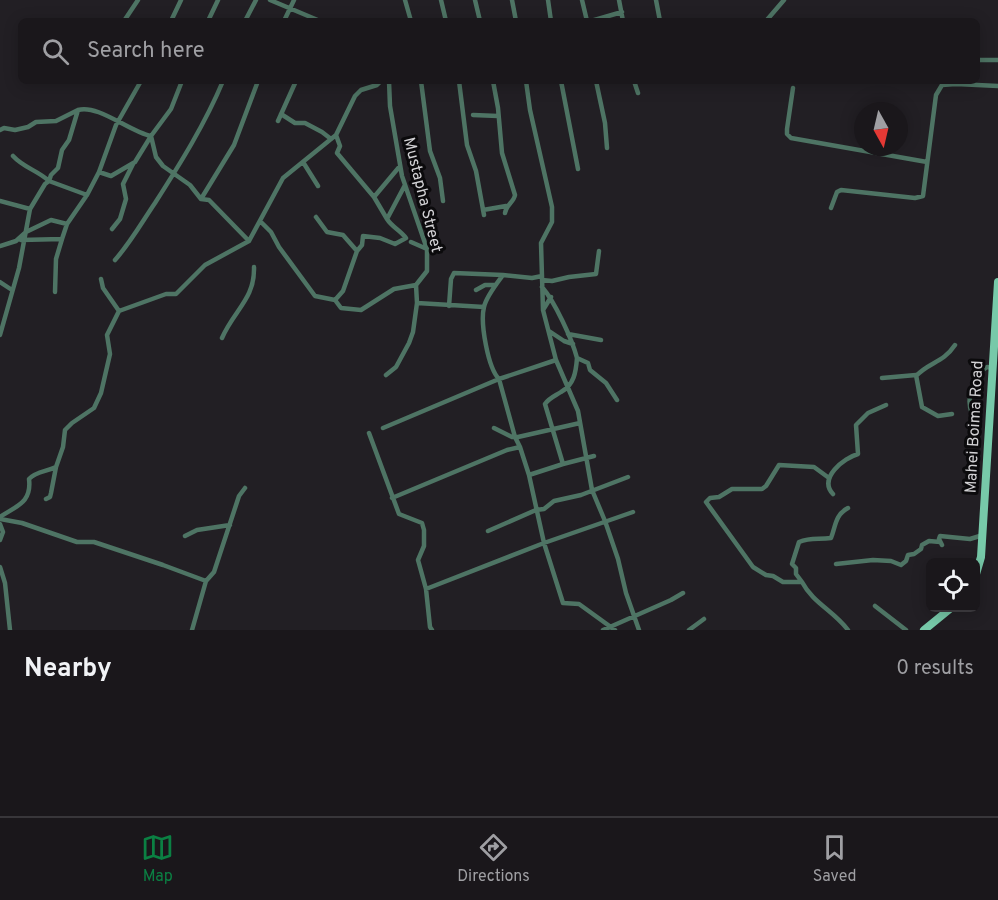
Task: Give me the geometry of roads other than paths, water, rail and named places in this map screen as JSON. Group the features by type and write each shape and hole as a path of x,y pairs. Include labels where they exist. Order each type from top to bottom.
{"main road":[{"name":"Mahei Boima Road","path":"980,560 998,282"},
{"path":"924,630 946,612"}],"street":[{"path":"126,18 138,0"},
{"path":"173,18 182,0"},
{"path":"209,18 218,0"},
{"path":"247,18 256,0"},
{"path":"270,0 315,18"},
{"path":"286,18 294,0"},
{"path":"405,0 410,18"},
{"path":"441,0 445,18"},
{"path":"475,0 479,18"},
{"path":"512,0 515,18"},
{"path":"548,0 551,18"},
{"path":"582,0 588,18"},
{"path":"619,0 623,18"},
{"path":"656,0 659,18"},
{"path":"769,18 784,0"},
{"path":"600,18 622,12"},
{"path":"980,60 998,58"},
{"path":"55,292 56,259 67,224 87,195 99,172 118,121 139,84"},
{"path":"112,229 120,219 126,199 123,184 126,175 171,109 181,84"},
{"path":"115,260 130,242 172,176 201,128 222,84"},
{"path":"201,199 234,145 257,84"},
{"path":"278,121 295,84"},
{"path":"361,90 362,84"},
{"path":"46,499 50,497 65,430 94,408 101,393 110,354 107,335 119,311 166,294 176,294 205,265 249,241 283,178 333,137 355,96 361,90 378,84"},
{"name":"Mustapha Street","path":"386,375 396,367 409,343 417,303 416,285 427,271 427,249 400,166 390,106 389,84"},
{"path":"421,84 430,151 440,178 443,201"},
{"path":"459,84 467,145 476,171 484,213 506,206 515,195 502,153 493,84"},
{"path":"526,84 552,207 552,222 541,243 543,310 556,360 578,411 592,490 618,559 626,593 639,630"},
{"path":"562,84 578,169"},
{"path":"597,84 608,148"},
{"path":"635,84 638,93"},
{"path":"831,208 837,192 841,190 915,198 923,196 936,95 942,86 956,84 998,86"},
{"path":"793,88 787,129 791,138 927,162"},
{"path":"0,335 19,268 30,209 58,168 62,150 69,140 78,110"},
{"path":"0,130 4,128 15,130 28,127 36,122 56,121 78,110 89,110 151,136"},
{"path":"281,114 295,123 304,123 333,137 340,146 337,153 374,197 391,226 400,230 406,238 395,244 380,238 363,236 362,245 357,251 343,291 335,300"},
{"path":"473,115 498,116"},
{"path":"151,136 156,157 172,176 190,186 201,199 209,200 249,241"},
{"path":"13,156 22,166 41,174 49,181 87,195"},
{"path":"99,172 111,176 135,162"},
{"path":"303,162 318,186"},
{"path":"374,197 400,166"},
{"path":"387,219 405,185"},
{"path":"0,201 30,209"},
{"path":"505,213 506,206"},
{"path":"316,217 327,232 343,235 357,251"},
{"path":"16,241 26,232 51,220 67,224"},
{"path":"260,221 271,232 279,247 315,296 335,300 341,308 361,310 394,289 416,285"},
{"path":"0,246 24,240 62,239"},
{"path":"411,242 427,249"},
{"path":"449,306 451,279 454,273 542,278 552,281 596,274 599,251"},
{"path":"222,338 229,321 251,291 255,278 254,267"},
{"path":"503,275 494,285 484,307 484,328 491,368 499,379 515,437 530,475 544,543 563,603 579,604 613,628"},
{"path":"101,279 103,288 119,311"},
{"path":"0,282 12,290"},
{"path":"476,290 485,285 494,285"},
{"path":"542,287 551,297 573,344 577,358 576,373 568,388 547,400 545,404 563,464"},
{"path":"543,310 551,297"},
{"path":"417,303 484,307"},
{"path":"548,330 573,344"},
{"path":"567,333 601,340"},
{"path":"882,378 916,376 943,360 954,345"},
{"path":"577,358 588,363 590,370 606,383 617,400"},
{"path":"383,428 499,379 556,360"},
{"path":"972,414 968,404 969,396 983,370 987,367 992,368"},
{"path":"916,376 922,407 938,416 952,414"},
{"path":"833,494 829,490 829,478 834,469 849,456 858,454 856,424 868,413 886,405"},
{"path":"494,428 515,437 580,423"},
{"path":"369,433 399,514 422,523 424,546 418,560 426,589 432,630"},
{"path":"392,498 507,450 520,447"},
{"path":"530,475 594,456"},
{"path":"802,582 783,582 753,567 706,502 732,489 762,489 779,465 814,467 829,478"},
{"path":"0,518 26,500 30,488 29,479 36,472 56,467"},
{"path":"488,531 544,508 554,501 580,495 628,477"},
{"path":"192,630 206,581 214,572 239,496 245,488"},
{"path":"848,508 841,512 834,523 831,538 810,537 799,542 792,564 813,599 833,614 848,630"},
{"path":"426,589 544,543 633,512"},
{"path":"0,518 77,542 94,542 206,581"},
{"path":"0,524 3,532 0,540"},
{"path":"185,536 197,530 230,525"},
{"path":"836,564 873,560 891,561 901,565 906,561 908,555 921,549 922,545 933,540 941,544 940,536 970,539 983,535"},
{"path":"0,567 5,583 10,630"},
{"path":"603,630 613,628 683,593"},
{"path":"875,606 906,630"},
{"path":"689,630 704,620"}]}
